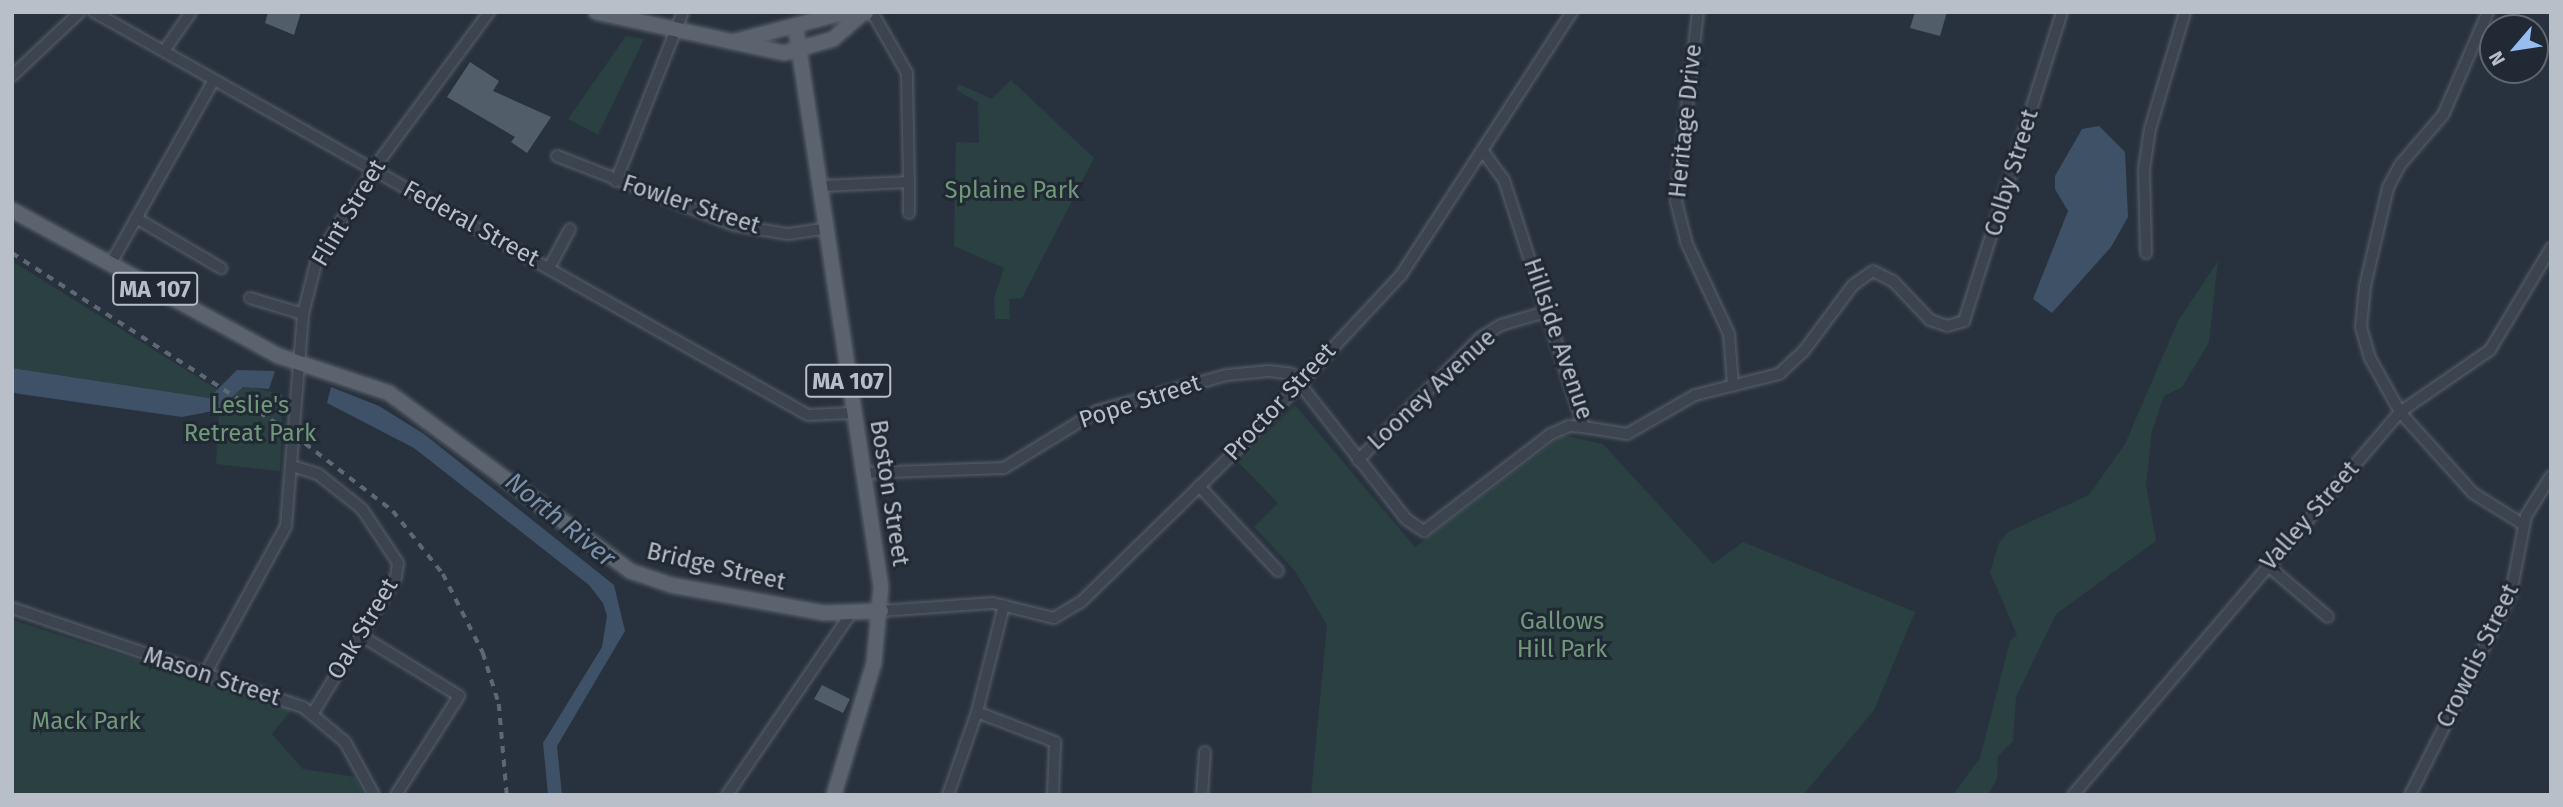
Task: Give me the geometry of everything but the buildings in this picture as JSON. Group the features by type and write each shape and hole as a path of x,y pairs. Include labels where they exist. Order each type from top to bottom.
{"main road":[{"path":"596,12 736,41 769,53 800,51 848,30 867,13"},
{"path":"736,41 796,29 839,14 867,13"},
{"name":"Boston Street","path":"796,29 823,186 881,611 874,663 834,795"},
{"name":"Bridge Street","path":"12,210 110,265 299,364 354,377 406,403 630,571 671,585 850,615 881,611"}],"street":[{"path":"12,76 80,12"},
{"name":"Federal Street","path":"94,12 808,415 852,414"},
{"path":"164,51 191,12"},
{"name":"Flint Street","path":"204,676 282,538 292,466 303,314 317,260 374,170 489,12"},
{"path":"616,181 683,12"},
{"name":"Proctor Street","path":"881,611 1003,605 1043,618 1064,614 1199,486 1414,259 1572,12"},
{"name":"Heritage Drive","path":"1698,12 1676,201 1687,244 1729,334 1733,386"},
{"name":"Colby Street","path":"1954,326 1968,313 2062,12"},
{"path":"2146,253 2144,169 2150,130 2185,12"},
{"path":"2488,12 2443,114 2394,176 2373,245 2361,307 2364,343 2400,412 2473,493 2524,525"},
{"path":"867,13 907,73 908,213"},
{"path":"110,265 214,80"},
{"name":"Hillside Avenue","path":"1482,150 1504,180 1549,311 1584,427 1627,434 1685,399 1769,378 1791,366 1853,285 1873,271 1893,281 1930,320 1954,326"},
{"name":"Fowler Street","path":"557,156 734,225 788,234 829,228"},
{"path":"823,186 909,182"},
{"path":"136,218 221,268"},
{"path":"549,268 570,229"},
{"name":"Valley Street","path":"2073,795 2400,412 2490,350 2549,254"},
{"path":"250,298 303,314"},
{"name":"Looney Avenue","path":"1358,460 1480,338 1501,325 1549,311"},
{"name":"Pope Street","path":"863,473 1004,468 1078,419 1164,391 1253,371 1292,374 1299,382"},
{"path":"1299,382 1406,519 1423,531 1442,522 1551,434 1569,426 1584,427"},
{"name":"Oak Street","path":"292,466 318,474 354,502 396,556 396,577 313,713"},
{"name":"Crowdis Street","path":"2410,795 2511,593 2524,525 2551,476"},
{"path":"1199,486 1278,571"},
{"path":"2267,565 2328,617"},
{"path":"948,795 977,712 1003,605"},
{"name":"Mason Street","path":"12,608 313,713 354,754 374,795"},
{"path":"727,795 850,615"},
{"path":"360,635 459,696 396,795"},
{"path":"977,712 1055,742 1053,795"},
{"path":"1202,795 1205,752"}],"green space":[{"path":"626,36 644,39 598,135 568,119"},
{"name":"Splaine Park","path":"1011,80 1094,158 1022,298 1009,299 1010,319 995,319 994,298 1004,268 954,246 956,142 979,143 978,102 956,90 959,84 992,99"},
{"name":"Leslie's Retreat Park","path":"12,261 218,390 224,382 237,390 249,386 283,395 280,471 216,464 219,405 209,398 12,368"},
{"path":"2218,261 2209,342 2182,387 2164,396 2152,431 2146,485 2156,541 2056,614 2016,697 2013,741 1998,756 1997,778 1988,795 1953,795 1980,758 2010,641 2017,635 1990,572 1999,543 2008,532 2089,495 2125,444 2178,321"},
{"name":"Gallows Hill Park","path":"1295,405 1415,547 1563,435 1603,444 1713,564 1743,542 1915,612 1874,710 1803,795 1311,795 1327,625 1295,571 1254,527 1278,503 1238,462"},
{"name":"Mack Park","path":"12,620 292,709 272,734 303,769 355,777 364,795 12,795"}],"water":[{"path":"2099,126 2125,152 2128,217 2111,247 2052,313 2033,299 2068,211 2055,189 2055,176 2082,129"},
{"path":"12,368 209,398 237,370 275,371 269,389 243,387 218,410 182,417 12,392"},
{"path":"331,387 379,406 424,434 614,585 625,631 557,746 562,795 548,795 543,743 602,647 607,616 603,603 589,585 414,448 327,403"}],"railway":[{"path":"12,253 294,435 393,511 443,574 483,653 499,704 507,795"}],"water label":[{"name":"North River","path":"560,520"}]}
